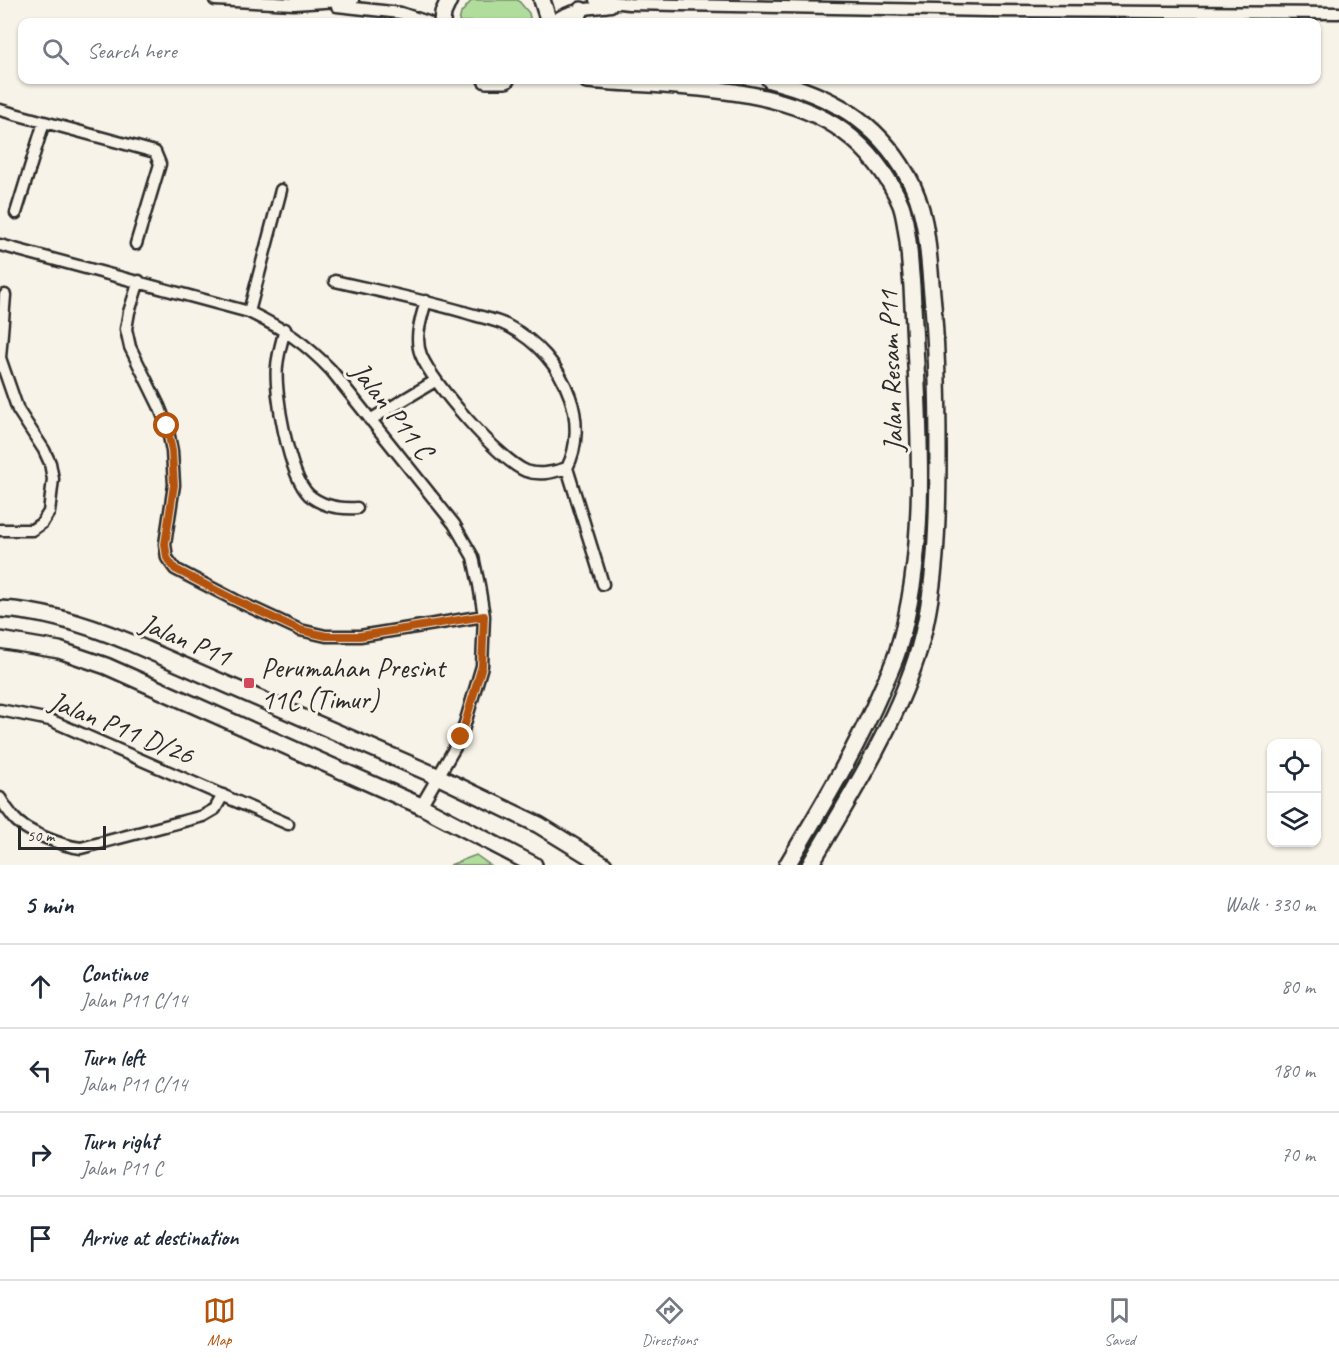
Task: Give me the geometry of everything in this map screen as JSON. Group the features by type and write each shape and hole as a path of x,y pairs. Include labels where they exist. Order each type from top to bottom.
{"main road":[{"path":"442,18 449,0"},
{"path":"542,0 549,18"},
{"name":"Jalan Resam P11","path":"643,84 712,89 765,98 808,112 841,129 860,145 877,163 901,206 912,277 918,412 919,525 909,602 898,651 871,715 831,791 787,865"},
{"name":"Jalan Resam P11","path":"782,84 825,98 853,114 874,131 892,151 920,199 925,224 935,327 938,526 928,606 919,647 908,681 888,724 848,801 810,865"},
{"name":"Jalan P11","path":"0,609 49,615 103,631 439,777 539,825 604,865"},
{"name":"Jalan P11","path":"0,640 59,650 106,666 421,806 534,865"}],"street":[{"path":"215,0 316,4 401,13 416,18"},
{"path":"316,4 353,0"},
{"path":"595,0 629,4 1001,11 1339,13"},
{"path":"556,18 562,14 578,16 629,4"},
{"path":"0,110 155,152 160,164 136,244"},
{"path":"16,213 44,122"},
{"path":"249,312 281,190"},
{"name":"Jalan P11 C","path":"0,245 249,312 285,329 310,348 331,370 454,524 473,557 484,616 482,666 461,737 421,806"},
{"path":"139,281 126,329 130,347 167,426 172,451 174,485 165,544 167,558 175,569 300,630 326,636 360,636 484,616"},
{"path":"335,281 426,301 506,324 540,349 556,367 574,406 576,426 573,456 567,468 603,584"},
{"path":"0,530 32,530 42,523 49,512 53,479 50,463 44,450 18,410 0,358 5,295"},
{"path":"426,301 418,329 418,342 420,355 435,381 468,420 513,463 527,471 541,474 567,468"},
{"path":"285,329 277,364 276,385 292,464 309,494 321,503 337,509 357,508"},
{"path":"370,420 435,381"},
{"name":"Jalan P11 D/26","path":"0,710 50,720 288,824"},
{"path":"0,798 14,819 24,827 81,849 203,816 214,809 223,795"}],"green space":[{"path":"472,0 518,0 529,13 530,18 460,18 461,13"},
{"path":"476,855 490,865 450,865"}],"place":[{"name":"Perumahan Presint 11C (Timur)","path":"249,683"}],"route":[{"path":"167,426 172,451 174,485 165,544 167,558 175,569 300,630 326,636 360,636 484,616 482,666 461,737"}]}
